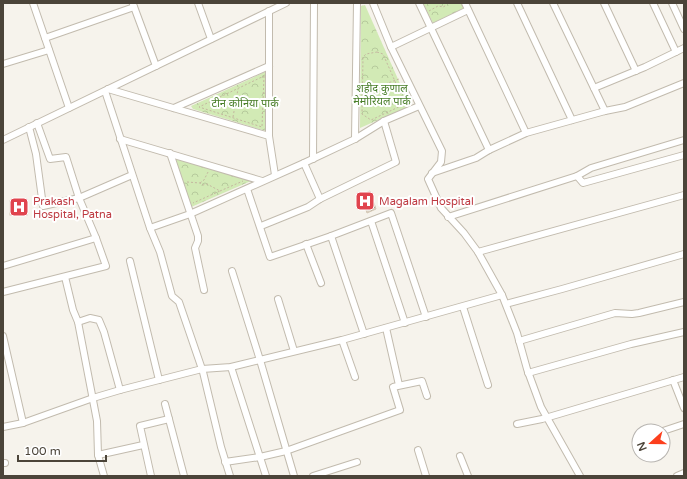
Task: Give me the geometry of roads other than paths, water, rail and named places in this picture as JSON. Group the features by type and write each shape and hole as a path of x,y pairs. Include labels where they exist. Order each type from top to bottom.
{"street":[{"path":"33,3 69,108"},
{"path":"198,3 211,39"},
{"path":"3,140 286,3"},
{"path":"313,159 314,3"},
{"path":"355,139 357,3"},
{"path":"373,3 391,47 442,151 441,162 430,174 428,179 441,208 464,233 478,252 502,295 541,407 580,476"},
{"path":"419,3 489,150"},
{"path":"465,3 526,133"},
{"path":"517,3 572,120"},
{"path":"553,3 605,111"},
{"path":"604,3 636,71"},
{"path":"653,3 676,52"},
{"path":"672,3 684,29"},
{"path":"45,38 134,5 156,66"},
{"path":"391,47 468,10"},
{"path":"269,11 269,136 275,175"},
{"path":"594,88 636,71 684,48"},
{"path":"3,64 49,50"},
{"path":"174,108 269,66"},
{"path":"430,174 476,158 489,150 526,133 605,111 625,107 684,83"},
{"path":"106,90 269,136"},
{"path":"106,90 132,175 160,252 172,296 179,302 202,369 225,462 230,476"},
{"path":"150,228 190,214 247,189 355,139 384,121 419,106"},
{"path":"261,226 308,207 320,199 396,162 384,121"},
{"path":"3,292 106,266 66,157 50,159 37,123"},
{"path":"30,127 36,154 43,206 80,198 132,175"},
{"path":"120,138 262,181"},
{"path":"448,217 577,176 591,168 684,140"},
{"path":"170,153 198,239 195,248 204,290"},
{"path":"577,176 583,183 684,155"},
{"path":"304,163 320,199"},
{"path":"247,189 261,226 270,257 391,213 426,317"},
{"path":"478,252 684,195"},
{"path":"371,221 405,323"},
{"path":"331,236 364,334"},
{"path":"3,266 96,238"},
{"path":"306,244 321,283"},
{"path":"506,304 684,254"},
{"path":"130,261 159,380"},
{"path":"232,271 294,476"},
{"path":"65,277 73,310 78,322 93,398 97,421 98,455 104,476"},
{"path":"3,427 23,424 93,398 120,390 202,369 231,367 342,340 502,295"},
{"path":"278,300 294,351"},
{"path":"519,341 615,313 639,313 684,302"},
{"path":"463,307 488,385"},
{"path":"78,322 90,318 99,320 104,332 120,390"},
{"path":"386,328 399,386"},
{"path":"528,373 632,344 684,332"},
{"path":"3,336 23,424"},
{"path":"342,340 355,377"},
{"path":"231,367 266,476"},
{"path":"518,424 684,377"},
{"path":"673,380 684,408"},
{"path":"225,462 260,457 286,451 400,410 394,387 422,381 427,396"},
{"path":"165,404 184,476"},
{"path":"151,476 140,426 169,419"},
{"path":"671,428 684,424"},
{"path":"98,455 143,445"},
{"path":"418,450 426,476"},
{"path":"460,456 468,476"},
{"path":"313,476 357,462"},
{"path":"677,476 684,473"}],"place":[{"name":"Magalam Hospital","path":"365,201"},
{"name":"Prakash Hospital, Patna","path":"19,207"}],"park label":[{"name":"शहीद कुणाल मेमोरियल पार्क","path":"382,94"},
{"name":"टीन कोनिया पार्क","path":"245,103"}]}
